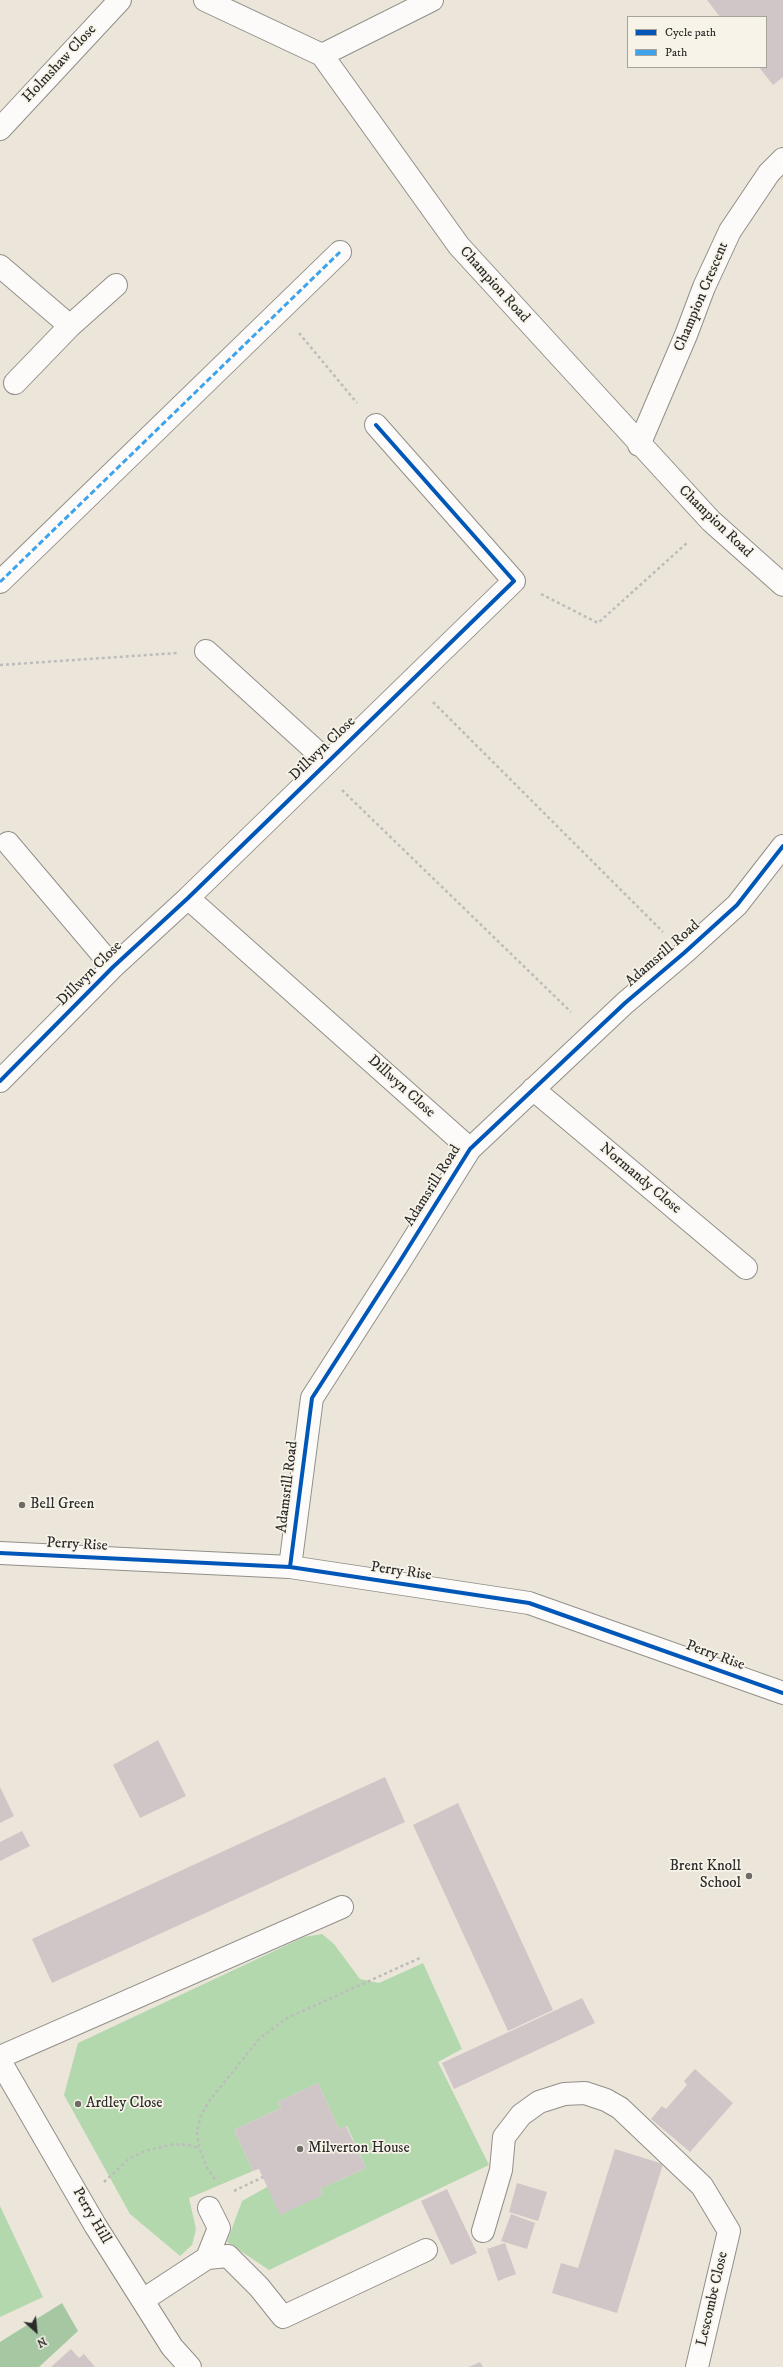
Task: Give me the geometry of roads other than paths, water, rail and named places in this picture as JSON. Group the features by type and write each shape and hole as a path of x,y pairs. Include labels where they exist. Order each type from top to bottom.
{"street":[{"name":"Holmshaw Close","path":"0,129 120,0"},
{"name":"Champion Road","path":"205,0 322,55 459,246 639,445 711,521 783,585"},
{"path":"322,55 432,0"},
{"name":"Champion Crescent","path":"639,445 686,335 704,287 730,231 769,173 783,159"},
{"path":"0,582 340,252"},
{"path":"0,266 70,326"},
{"path":"15,383 70,326 116,285"},
{"name":"Dillwyn Close","path":"0,1082 113,967 188,898 514,581 376,425"},
{"name":"Dillwyn Close","path":"206,651 324,765"},
{"name":"Dillwyn Close","path":"8,843 113,967"},
{"name":"Adamsrill Road","path":"290,1567 312,1398 400,1262 470,1149 625,1002 684,953 737,905 783,846"},
{"name":"Dillwyn Close","path":"188,898 470,1149"},
{"name":"Normandy Close","path":"533,1089 746,1268"},
{"name":"Perry Rise","path":"0,1553 290,1567 529,1603 783,1693"},
{"path":"0,2057 342,1907"},
{"name":"Perry Hill","path":"0,2061 95,2225 172,2346 190,2367"},
{"name":"Lescombe Close","path":"483,2231 501,2170 504,2137 521,2115 539,2102 564,2094 585,2093 606,2100 620,2108 702,2186 729,2231 697,2367"},
{"path":"207,2258 219,2228 209,2208"},
{"path":"143,2300 207,2258 228,2256 259,2287 283,2317 426,2250"}],"place":[{"name":"Bell Green","path":"22,1505"},
{"name":"Brent Knoll School","path":"749,1876"},
{"name":"Ardley Close","path":"78,2104"},
{"name":"Milverton House","path":"300,2149"}]}
